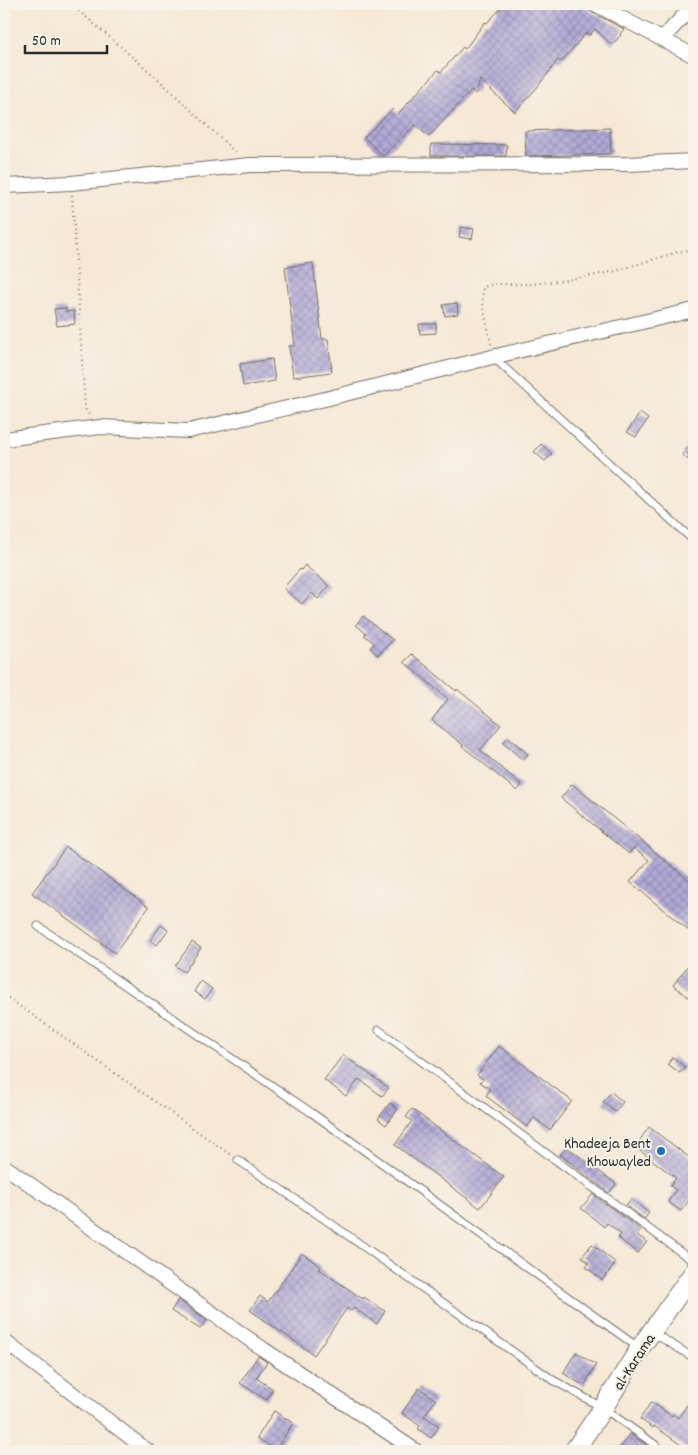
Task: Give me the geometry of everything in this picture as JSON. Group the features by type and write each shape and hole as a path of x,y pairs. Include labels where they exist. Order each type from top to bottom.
{"main road":[{"name":"al-Karama","path":"574,1451 651,1332 688,1294 694,1272"}],"street":[{"path":"595,4 694,56"},
{"path":"662,39 694,5"},
{"path":"4,186 71,183 250,165 627,164 694,161"},
{"path":"4,439 100,427 188,431 694,310"},
{"path":"4,1166 264,1349 416,1451"},
{"path":"4,1341 148,1451"}],"lane":[{"path":"492,357 694,541"},
{"path":"38,926 312,1113 640,1348"},
{"path":"379,1030 694,1262"},
{"path":"238,1160 553,1380 603,1408 664,1451"},
{"path":"651,1332 694,1358"}],"path":[{"path":"71,4 158,79 250,165"},
{"path":"71,183 85,409 100,427"},
{"path":"492,357 488,326 482,302 483,288 495,284 532,284 612,272 694,249"},
{"path":"4,995 238,1160"}],"building":[{"path":"505,4 584,4 591,12 624,29 612,45 595,29 590,35 586,33 561,62 558,60 515,112 480,80 476,94 471,90 429,137 415,125 383,156 364,137 393,109 398,114 438,70 441,72 463,47 465,49 485,22 487,23"},
{"path":"610,128 611,154 526,156 525,131"},
{"path":"431,144 507,145 506,156 431,156"},
{"path":"461,227 474,229 472,239 459,237"},
{"path":"313,263 322,339 328,339 332,372 293,377 289,346 295,346 285,267"},
{"path":"457,303 458,314 445,316 443,305"},
{"path":"66,308 66,312 74,311 75,324 57,326 54,309"},
{"path":"419,324 436,324 436,333 420,334"},
{"path":"272,359 275,381 243,386 240,364"},
{"path":"640,413 648,419 636,437 627,432"},
{"path":"694,438 694,457 691,462 682,455"},
{"path":"541,444 552,454 545,461 534,452"},
{"path":"305,565 329,586 318,599 312,593 302,604 284,589"},
{"path":"363,616 393,640 378,655 370,648 374,643 356,625"},
{"path":"412,654 501,725 480,750 522,785 517,791 432,720 448,699 404,662"},
{"path":"508,737 528,754 523,760 503,743"},
{"path":"572,784 694,884 694,935 630,882 649,860 634,848 629,854 561,798"},
{"path":"66,847 149,907 115,953 32,893"},
{"path":"161,925 168,930 157,945 150,940"},
{"path":"192,942 201,948 184,972 175,966"},
{"path":"694,958 694,1002 673,985"},
{"path":"201,981 212,989 205,999 194,991"},
{"path":"499,1046 572,1101 550,1130 534,1118 527,1127 486,1096 490,1089 480,1082 483,1079 477,1075"},
{"path":"343,1055 389,1088 382,1096 359,1079 346,1096 324,1080"},
{"path":"673,1057 685,1067 680,1073 668,1064"},
{"path":"611,1092 623,1102 615,1112 603,1102"},
{"path":"390,1103 398,1109 386,1125 378,1119"},
{"path":"412,1109 504,1177 480,1208 395,1145 412,1121 406,1117"},
{"name":"Khadeeja Bent Khowayled","path":"649,1127 694,1161 694,1194 681,1211 668,1202 676,1190 670,1186 676,1178 635,1147"},
{"path":"567,1147 616,1184 609,1193 560,1155"},
{"path":"593,1194 641,1230 637,1235 647,1242 638,1253 618,1238 621,1234 607,1223 604,1227 581,1208"},
{"path":"631,1199 649,1213 644,1219 626,1205"},
{"path":"592,1244 616,1263 602,1280 586,1267 589,1263 582,1257"},
{"path":"302,1253 321,1267 319,1269 363,1299 364,1297 385,1311 377,1324 354,1308 351,1311 347,1308 314,1355 250,1310 260,1296 268,1302"},
{"path":"178,1300 207,1320 200,1329 171,1311"},
{"path":"576,1352 596,1365 584,1386 563,1373"},
{"path":"258,1356 267,1362 256,1378 273,1389 266,1400 240,1383"},
{"path":"419,1388 436,1400 424,1416 439,1426 431,1438 418,1429 420,1426 402,1413"},
{"path":"694,1395 694,1451 690,1451 654,1426 653,1428 640,1419 651,1402 678,1418"},
{"path":"274,1411 293,1423 276,1450 257,1438"},
{"path":"630,1434 655,1451 618,1451"}],"place":[{"name":"Khadeeja Bent Khowayled","path":"661,1151"}]}
